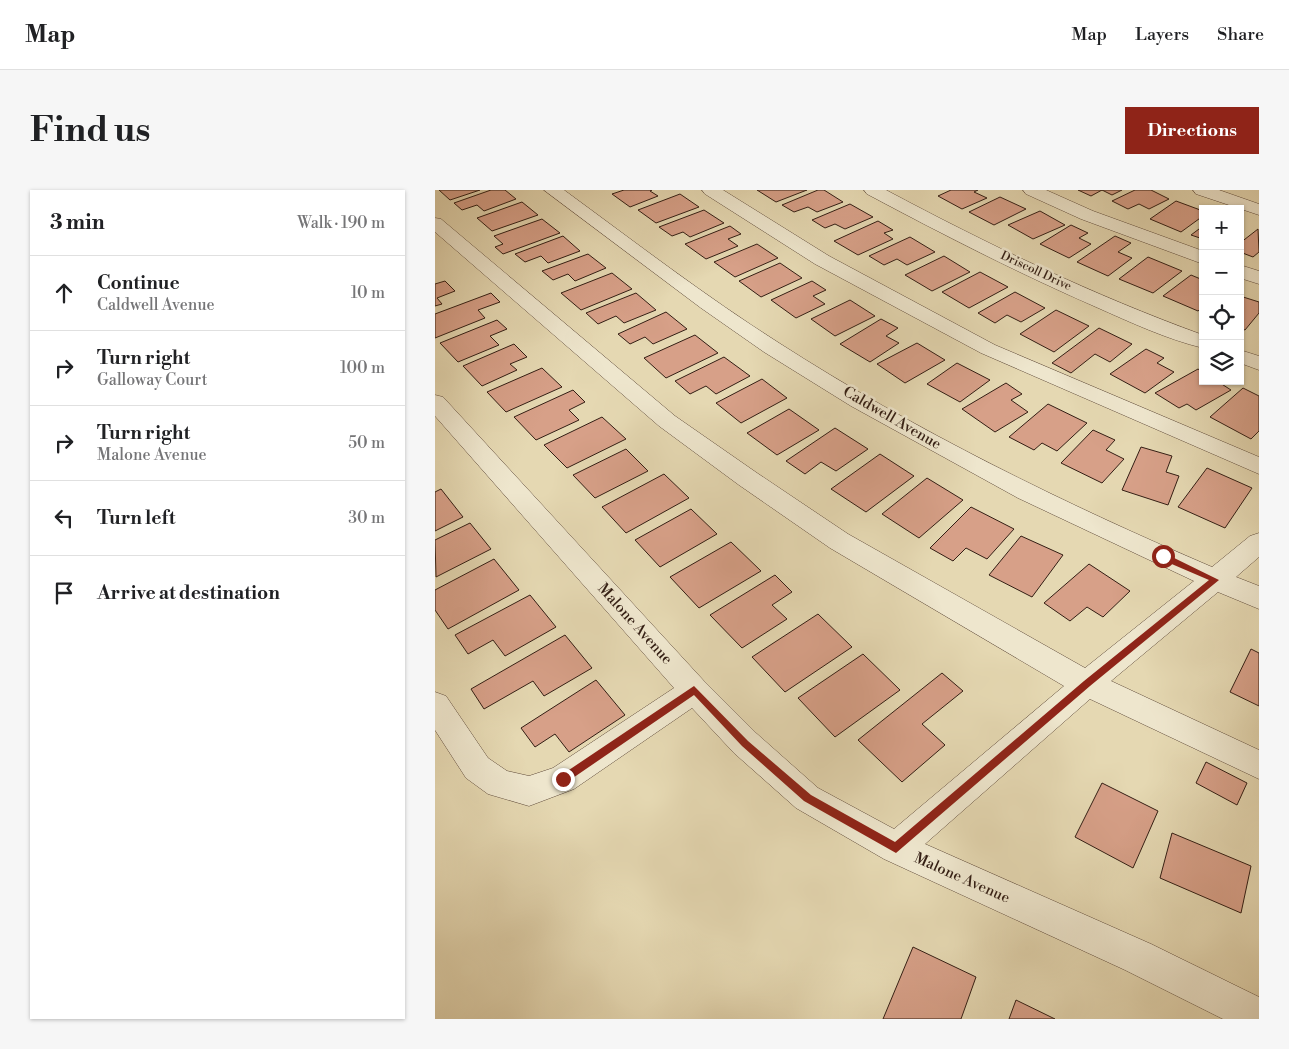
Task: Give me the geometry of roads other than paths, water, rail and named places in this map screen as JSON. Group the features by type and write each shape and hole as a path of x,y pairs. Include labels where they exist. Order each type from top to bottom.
{"street":[{"name":"Caldwell Avenue","path":"553,190 690,290 803,367 923,438 1073,514 1215,580 1259,598"},
{"path":"711,190 823,260 988,349 1259,466"},
{"name":"Driscoll Drive","path":"873,190 1003,257 1123,310 1199,340"},
{"path":"1032,190 1087,215 1199,257"},
{"path":"1202,190 1259,210"},
{"path":"435,223 667,421 748,479 839,540 1087,684 1259,765"},
{"path":"1244,272 1259,278"},
{"path":"1244,357 1259,362"},
{"name":"Malone Avenue","path":"435,402 694,690 745,743 807,798 896,848 1138,958 1259,1017"},
{"path":"896,848 1087,684 1259,543"},
{"path":"435,705 477,768 499,784 529,791 563,779 694,690"}]}
